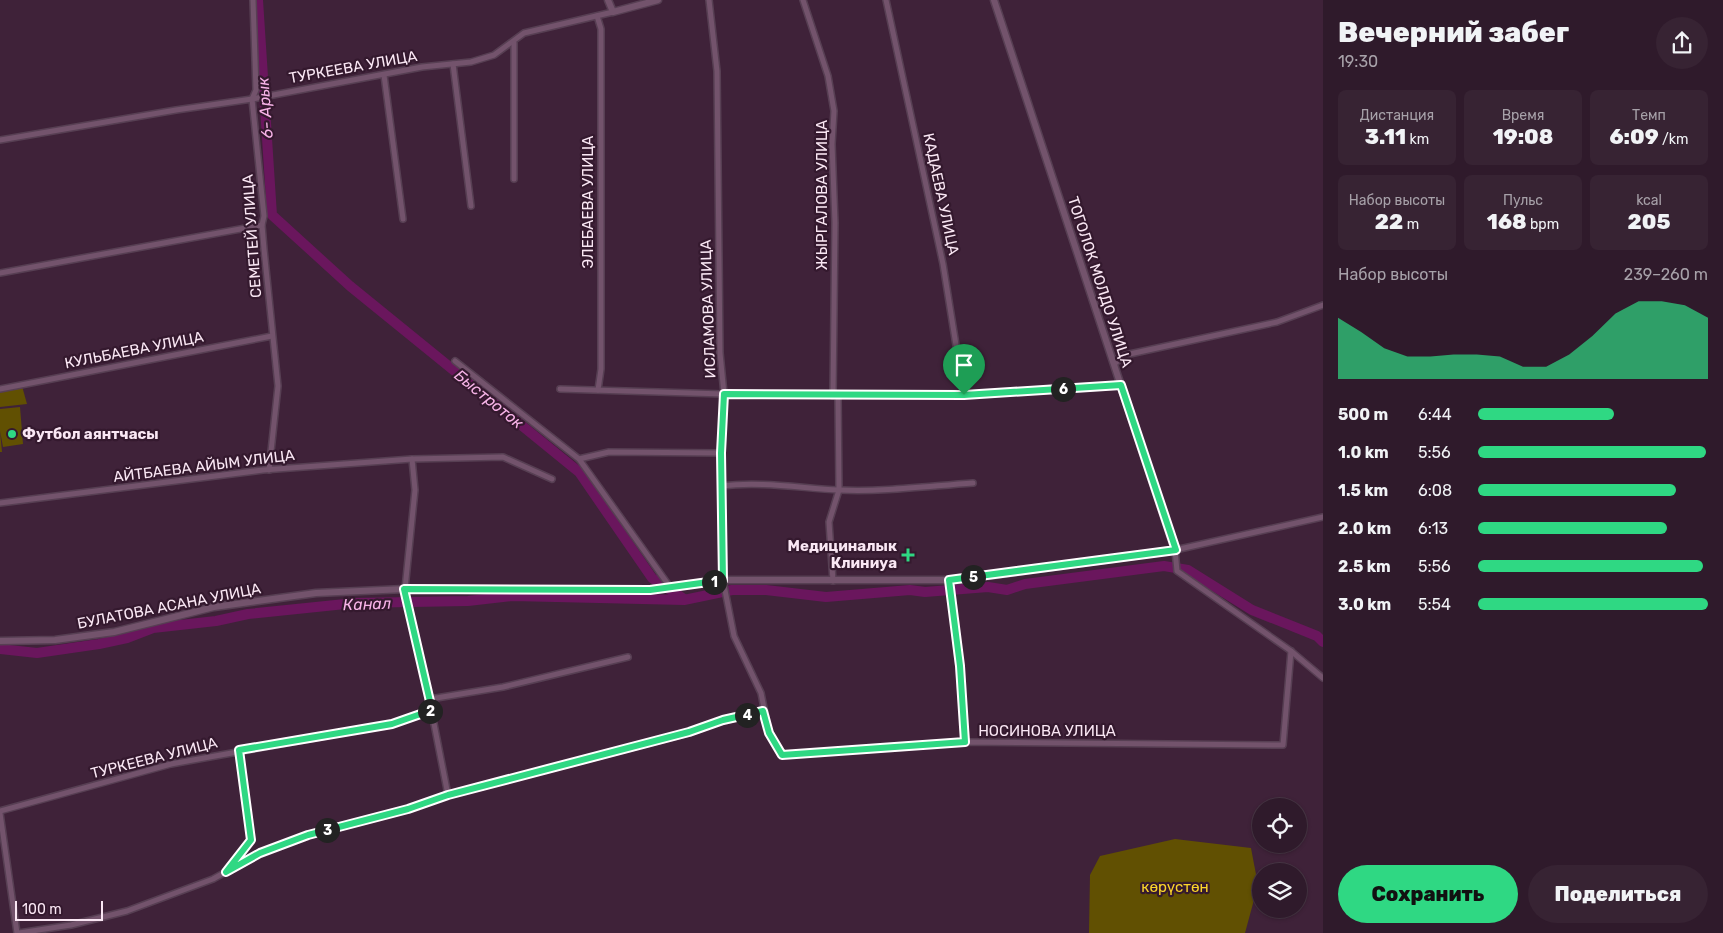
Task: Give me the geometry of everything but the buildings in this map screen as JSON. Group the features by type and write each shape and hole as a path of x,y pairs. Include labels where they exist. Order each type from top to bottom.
{"street":[{"name":"СЕМЕТЕЙ УЛИЦА","path":"253,0 256,90 252,99 278,386 269,470"},
{"path":"608,0 613,12 658,0"},
{"name":"ИСЛАМОВА УЛИЦА","path":"709,0 717,71 720,352 724,394 721,453 723,580 734,636 760,693 769,733 782,755"},
{"name":"ЖЫРГАЛОВА УЛИЦА","path":"803,0 828,76 834,111 832,144 835,223 835,396 839,490 829,522 833,581"},
{"name":"КАДАЕВА УЛИЦА","path":"886,0 943,264 964,395"},
{"name":"ТОГОЛОК МОЛДО УЛИЦА","path":"994,0 1176,550 1177,571 1291,651 1323,678"},
{"name":"ТУРКЕЕВА УЛИЦА","path":"0,140 252,99 320,85 471,62 494,55 514,43 524,33 613,12"},
{"name":"ЭЛЕБАЕВА УЛИЦА","path":"597,16 601,49 601,369 598,390"},
{"path":"514,43 514,180"},
{"path":"453,64 472,206"},
{"path":"384,75 403,220"},
{"path":"0,272 262,225"},
{"path":"1114,364 1125,355 1276,322 1323,305"},
{"name":"КУЛЬБАЕВА УЛИЦА","path":"0,389 272,336"},
{"path":"455,362 579,459 670,587"},
{"path":"560,389 835,396 964,395 1121,385"},
{"path":"579,459 609,452 721,453"},
{"name":"АЙТБАЕВА АЙЫМ УЛИЦА","path":"0,503 269,470 412,459 503,457 552,479"},
{"path":"412,459 416,490 404,589 430,699 448,795"},
{"path":"722,486 792,484 839,490 881,490 973,483"},
{"path":"1176,550 1323,517"},
{"name":"БУЛАТОВА АСАНА УЛИЦА","path":"0,641 56,640 114,632 214,607 316,593 404,589 650,590 723,580 949,580 1176,550"},
{"path":"949,580 960,666 965,742"},
{"name":"НОСИНОВА УЛИЦА","path":"782,755 965,742 1283,745 1291,651"},
{"path":"430,699 503,687 628,658"},
{"name":"ТУРКЕЕВА УЛИЦА","path":"0,812 171,764 239,750 392,724 432,710"},
{"path":"0,812 18,933 71,925 127,911 213,879 260,853 308,835 408,809 448,795 689,732 723,720 763,711"},
{"path":"226,872 251,840 239,750"}],"green space":[{"path":"22,386 27,404 0,407 0,390"},
{"name":"Футбол аянтчасы","path":"20,407 23,444 3,447 0,431 0,409"},
{"path":"0,431 2,452 0,452"},
{"name":"көрүстөн","path":"1175,839 1251,848 1254,863 1252,863 1252,907 1245,933 1089,933 1090,875 1100,856"}],"waterway":[{"name":"Быстроток","path":"258,0 272,215 350,286 579,472 652,578 684,599"},
{"name":"Канал","path":"0,649 37,653 127,638 153,628 216,621 248,614 355,603 468,601 513,596 684,600 732,590 766,590 826,597 910,590 925,592 988,587 1007,590 1025,584 1164,566 1188,570 1252,610 1317,636 1323,642"}],"place":[{"name":"Футбол аянтчасы","path":"12,434"},
{"name":"Медициналык Клиниуа","path":"908,555"}],"route":[{"path":"1121,385 1176,550 949,580 960,666 965,742 782,755 774,745 763,711 723,720 689,732 448,795 408,809 308,835 260,853 226,872 251,840 250,817 242,780 239,750 392,724 432,710 404,589 650,590 723,580 721,453 724,394 833,396 964,395 1121,385"}],"water label":[{"name":"6- Арык","path":"265,108"}]}
